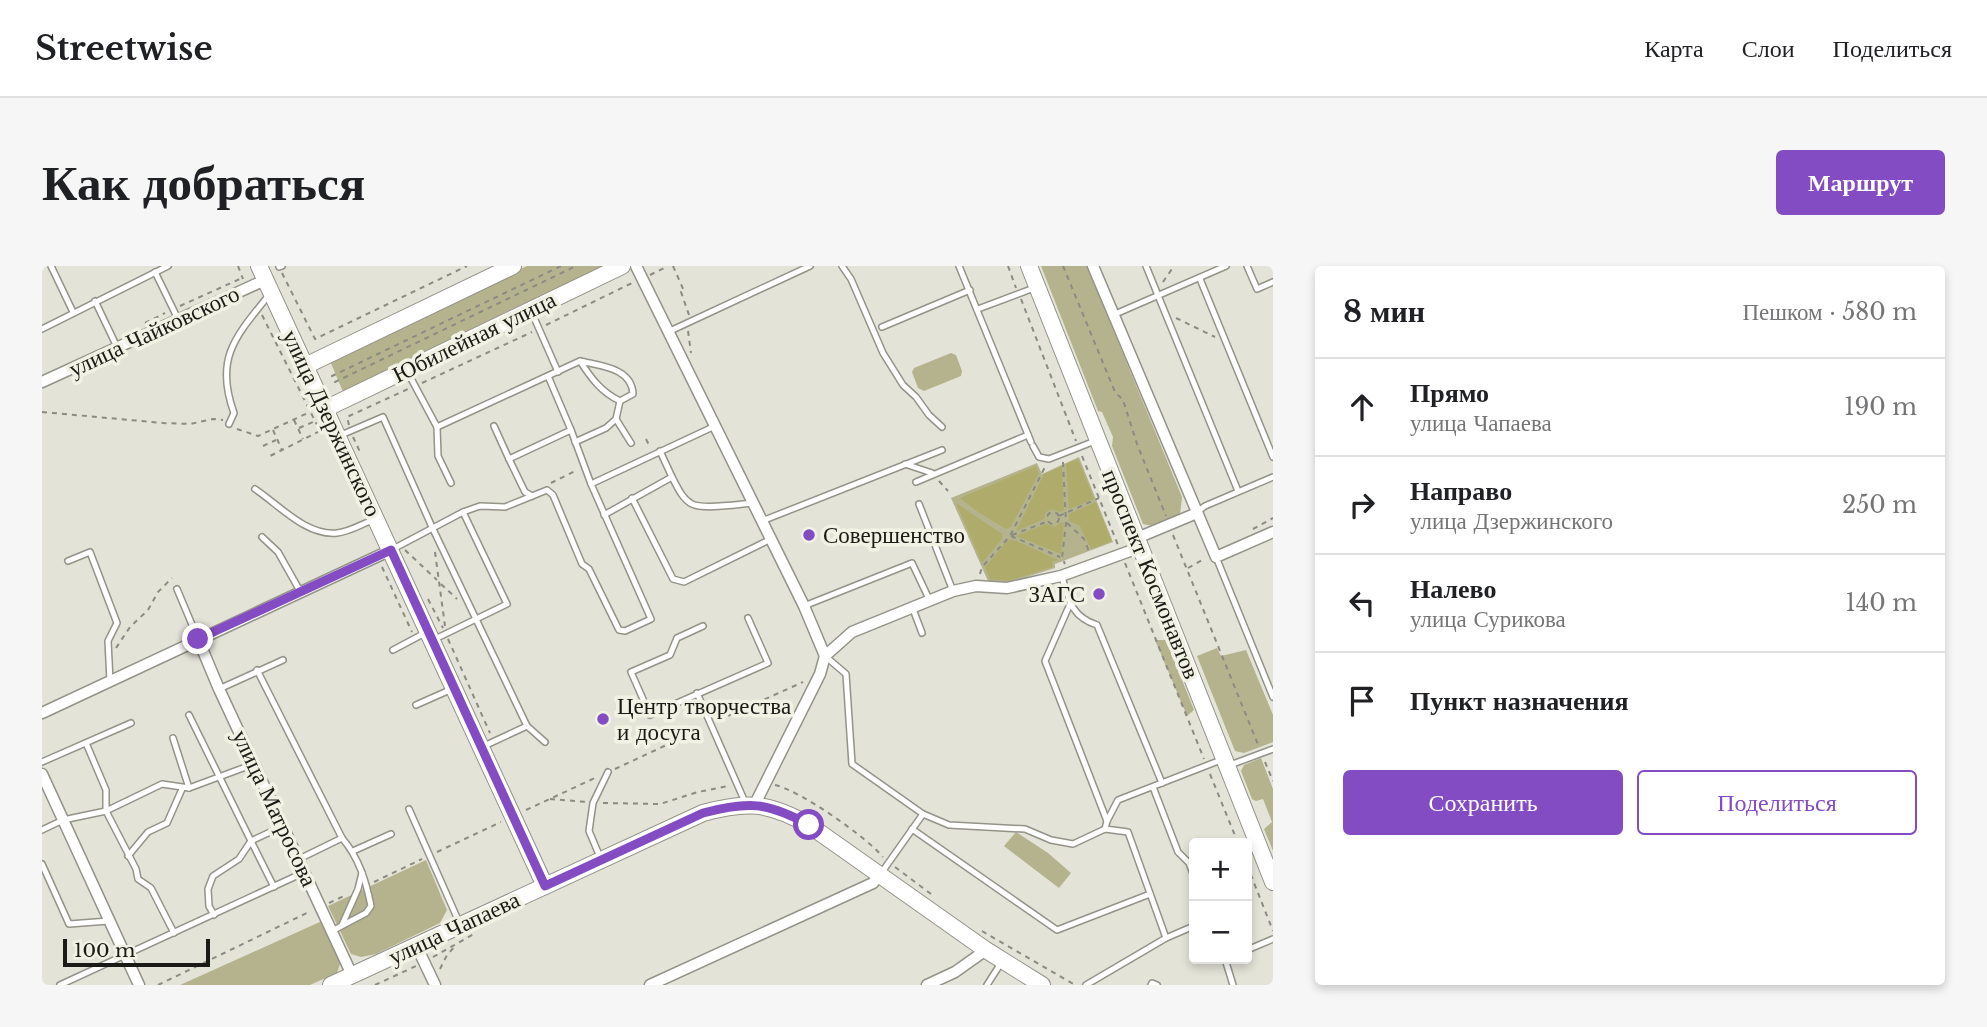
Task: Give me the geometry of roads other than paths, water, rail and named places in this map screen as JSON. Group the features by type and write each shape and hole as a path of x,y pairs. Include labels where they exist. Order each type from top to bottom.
{"main road":[{"name":"Юбилейная улица","path":"305,366 513,266"},
{"name":"Юбилейная улица","path":"316,414 622,266"},
{"name":"проспект Космонавтов","path":"1029,266 1273,882"},
{"name":"улица Дзержинского","path":"265,280 305,366 316,414 338,436 545,886"},
{"name":"улица Чапаева","path":"331,985 703,813 750,804 787,813 809,825 986,950 1042,985"}],"street":[{"path":"636,266 804,606 824,656 820,674 750,804"},
{"path":"1093,266 1216,555 1273,533"},
{"name":"улица Чайковского","path":"42,382 265,280"},
{"path":"824,656 852,632 953,591 976,586 1007,588 1065,575 1094,564 1196,513"},
{"path":"42,713 389,550"},
{"name":"улица Матросова","path":"198,639 283,826 337,928 352,975"},
{"path":"42,775 139,985"},
{"path":"650,985 873,883 880,875"},
{"path":"416,945 435,984"},
{"path":"927,985 950,980 986,950"}],"lane":[{"path":"51,266 73,312"},
{"path":"42,329 168,266"},
{"path":"668,332 810,266"},
{"path":"842,266 861,299 877,341 903,385 942,427"},
{"path":"960,266 1039,457 1049,459 1098,440"},
{"path":"1146,266 1238,491"},
{"path":"1113,315 1157,293 1200,279 1226,266"},
{"path":"1247,266 1256,289 1273,282"},
{"path":"155,272 179,320"},
{"path":"1200,279 1273,457"},
{"path":"229,424 234,413 226,382 228,358 241,328 259,308 265,280"},
{"path":"978,309 1037,287"},
{"path":"882,327 970,290"},
{"path":"95,301 118,349"},
{"path":"530,310 558,372"},
{"path":"437,427 580,361 623,373 632,384 633,394 620,401"},
{"path":"580,361 594,382 620,401"},
{"path":"406,369 437,427 438,456 451,483"},
{"path":"389,550 463,512 480,506 505,508 547,490 553,495 582,564 589,569 619,631 625,631 651,619 604,515 548,376"},
{"path":"575,442 606,428 617,419 620,401"},
{"path":"338,436 383,416 432,527 527,726 545,742"},
{"path":"617,419 632,443"},
{"path":"494,426 525,492 532,496"},
{"path":"591,484 716,426"},
{"path":"509,459 571,430"},
{"path":"916,482 1028,435"},
{"path":"762,521 942,450"},
{"path":"660,451 679,492 692,504 754,503"},
{"path":"905,464 933,473"},
{"path":"604,515 672,477"},
{"path":"1196,513 1205,506 1273,477"},
{"path":"255,489 294,518 328,533 340,533 376,519"},
{"path":"632,498 673,579 684,582 771,539"},
{"path":"919,504 953,591"},
{"path":"393,650 477,619 507,604 463,512"},
{"path":"262,537 278,552 300,592"},
{"path":"68,561 90,552 117,623 108,641 110,681"},
{"path":"1216,555 1273,697"},
{"path":"804,606 912,563 930,602"},
{"path":"1065,575 1070,604 1083,621 1097,625 1163,783"},
{"path":"177,589 198,639"},
{"path":"1070,604 1045,661 1107,821"},
{"path":"913,609 922,633"},
{"path":"703,626 677,638 670,655 631,673 650,715 768,663 748,618"},
{"path":"824,656 846,674 852,764 923,814 950,825 1024,829 1051,841 1073,844 1105,829 1128,832 1166,938"},
{"path":"219,689 283,660"},
{"path":"257,670 342,838 353,851 362,873 372,906 366,913 337,928"},
{"path":"416,705 454,688"},
{"path":"697,693 750,804"},
{"path":"188,715 274,887"},
{"path":"42,762 131,723"},
{"path":"482,747 527,726"},
{"path":"128,856 148,832 167,823 185,788 173,738"},
{"path":"86,743 106,790 106,811 136,869 138,879 151,888 174,933"},
{"path":"1105,829 1118,800 1273,749"},
{"path":"42,830 63,820 106,811 162,784 185,788 254,764"},
{"path":"601,859 589,831 593,803 608,772"},
{"path":"1153,787 1178,852 1189,863"},
{"path":"409,808 461,925"},
{"path":"880,875 923,814"},
{"path":"214,915 209,906 208,889 213,876 239,859 251,841 283,826"},
{"path":"912,829 1057,930 1150,894"},
{"path":"353,851 391,834"},
{"path":"299,859 342,838"},
{"path":"42,864 69,924 110,921"},
{"path":"60,985 306,872"},
{"path":"337,928 358,889 362,873"},
{"path":"1086,985 1166,938 1189,928"},
{"path":"1252,948 1273,939"},
{"path":"986,985 1003,961"},
{"path":"1227,964 1233,985"},
{"path":"1151,985 1157,985"}],"place":[{"name":"Совершенство","path":"809,535"},
{"name":"ЗАГС","path":"1099,594"},
{"name":"Центр творчества и досуга","path":"603,719"}]}
